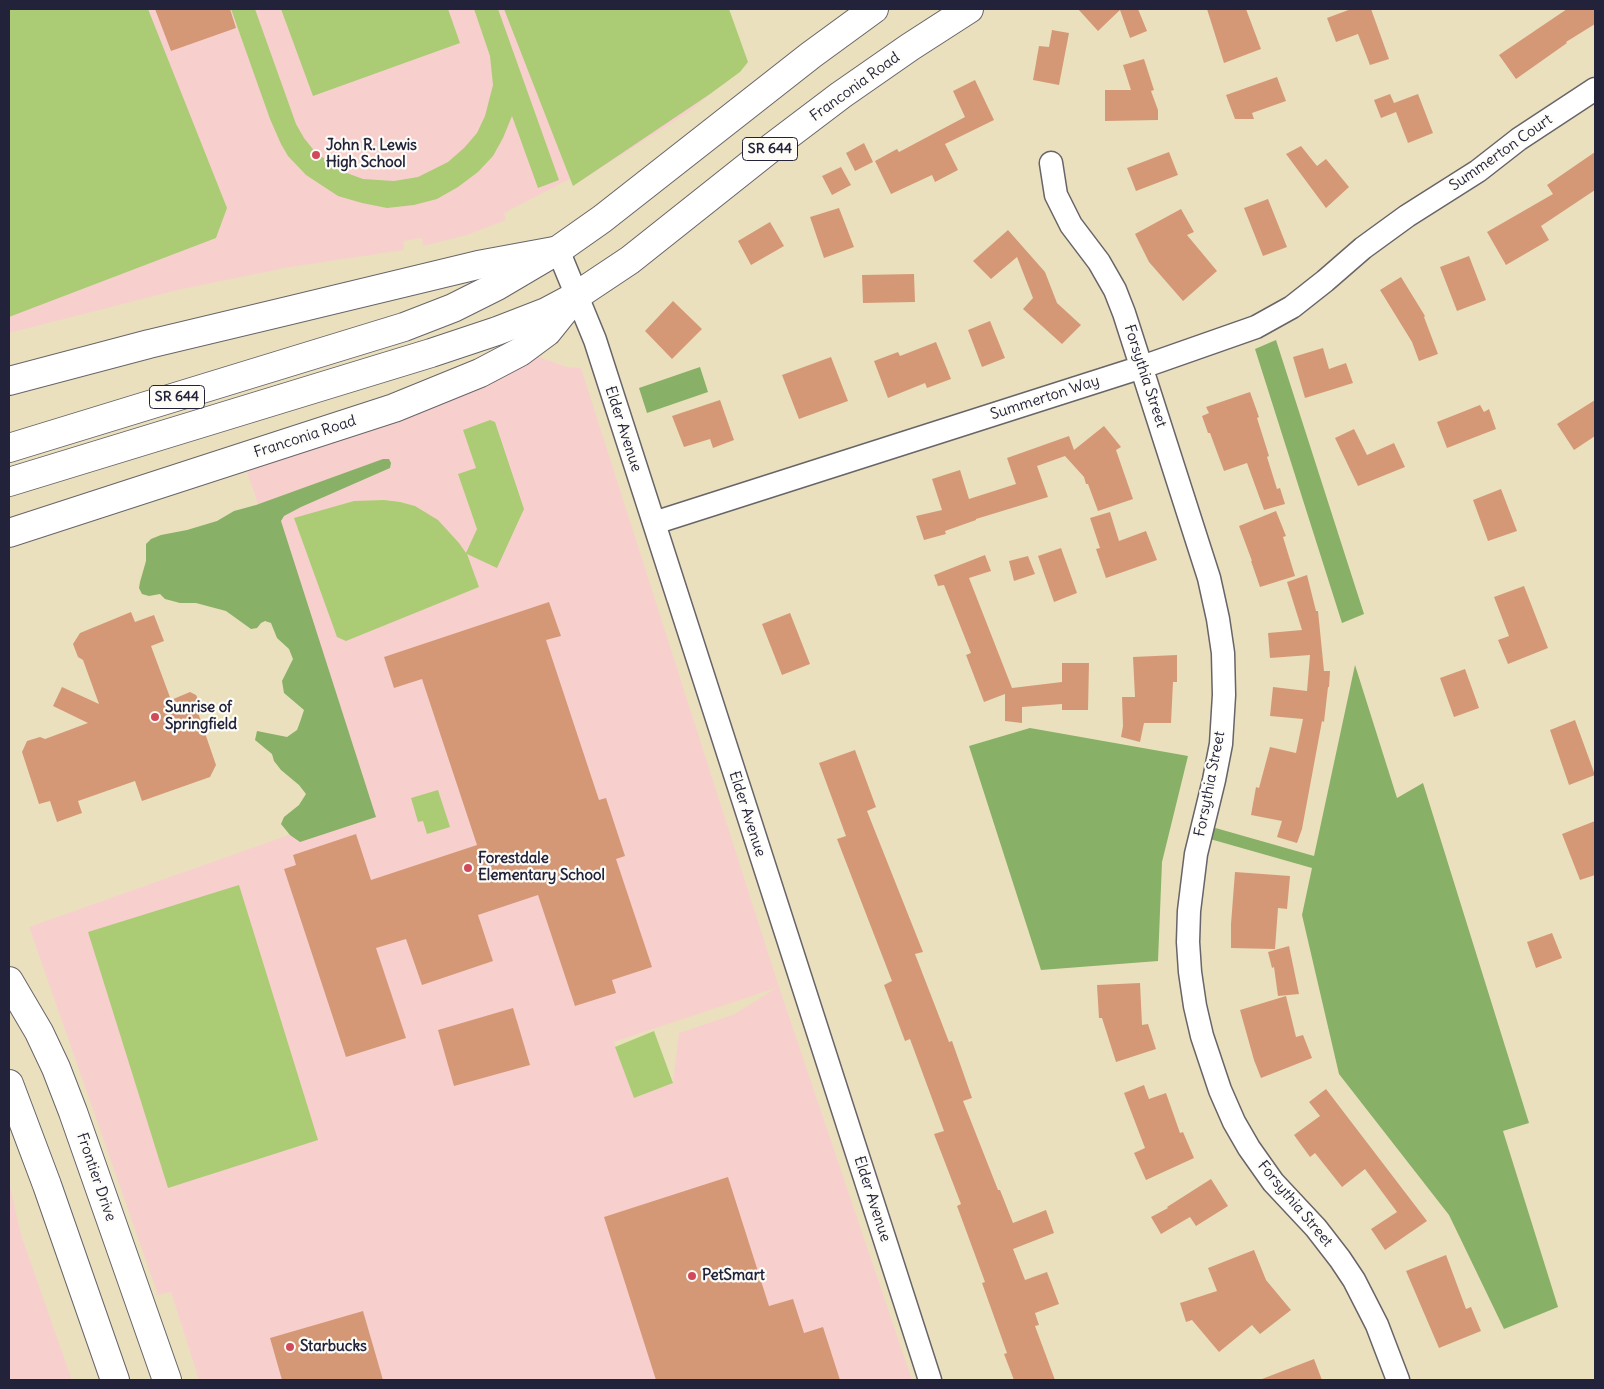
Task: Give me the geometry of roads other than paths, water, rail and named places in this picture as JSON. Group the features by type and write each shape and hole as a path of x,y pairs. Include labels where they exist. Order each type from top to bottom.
{"main road":[{"name":"SR 644","path":"9,448 404,326 452,308 497,286 558,250 602,219 810,55 874,9"},
{"name":"Franconia Road","path":"9,482 431,353 546,312 576,296 630,260 841,96 910,47 969,9"},
{"path":"9,381 149,344 478,265 558,250"},
{"name":"Franconia Road","path":"9,532 394,408 480,373 520,352 547,332 576,296"},
{"name":"Frontier Drive","path":"9,981 39,1032 70,1103 167,1380"},
{"path":"9,1084 47,1185 115,1380"}],"street":[{"name":"Summerton Court","path":"1407,216 1478,171 1518,139 1595,89"},
{"name":"Forsythia Street","path":"1051,163 1056,195 1071,225 1099,262 1115,290 1124,313 1209,578 1218,619 1224,696 1221,744 1196,854 1189,911 1188,942 1190,972 1202,1036 1220,1090 1234,1122 1249,1148 1273,1182 1316,1228 1354,1280 1377,1325 1398,1380"},
{"name":"Summerton Way","path":"654,523 1142,367 1256,327 1282,312 1325,281 1362,248 1407,216"},
{"name":"Elder Avenue","path":"558,250 595,340 930,1380"}],"place":[{"name":"John R. Lewis High School","path":"316,155"},
{"name":"Sunrise of Springfield","path":"155,717"},
{"name":"Forestdale Elementary School","path":"468,868"},
{"name":"PetSmart","path":"692,1276"},
{"name":"Starbucks","path":"290,1347"}]}
